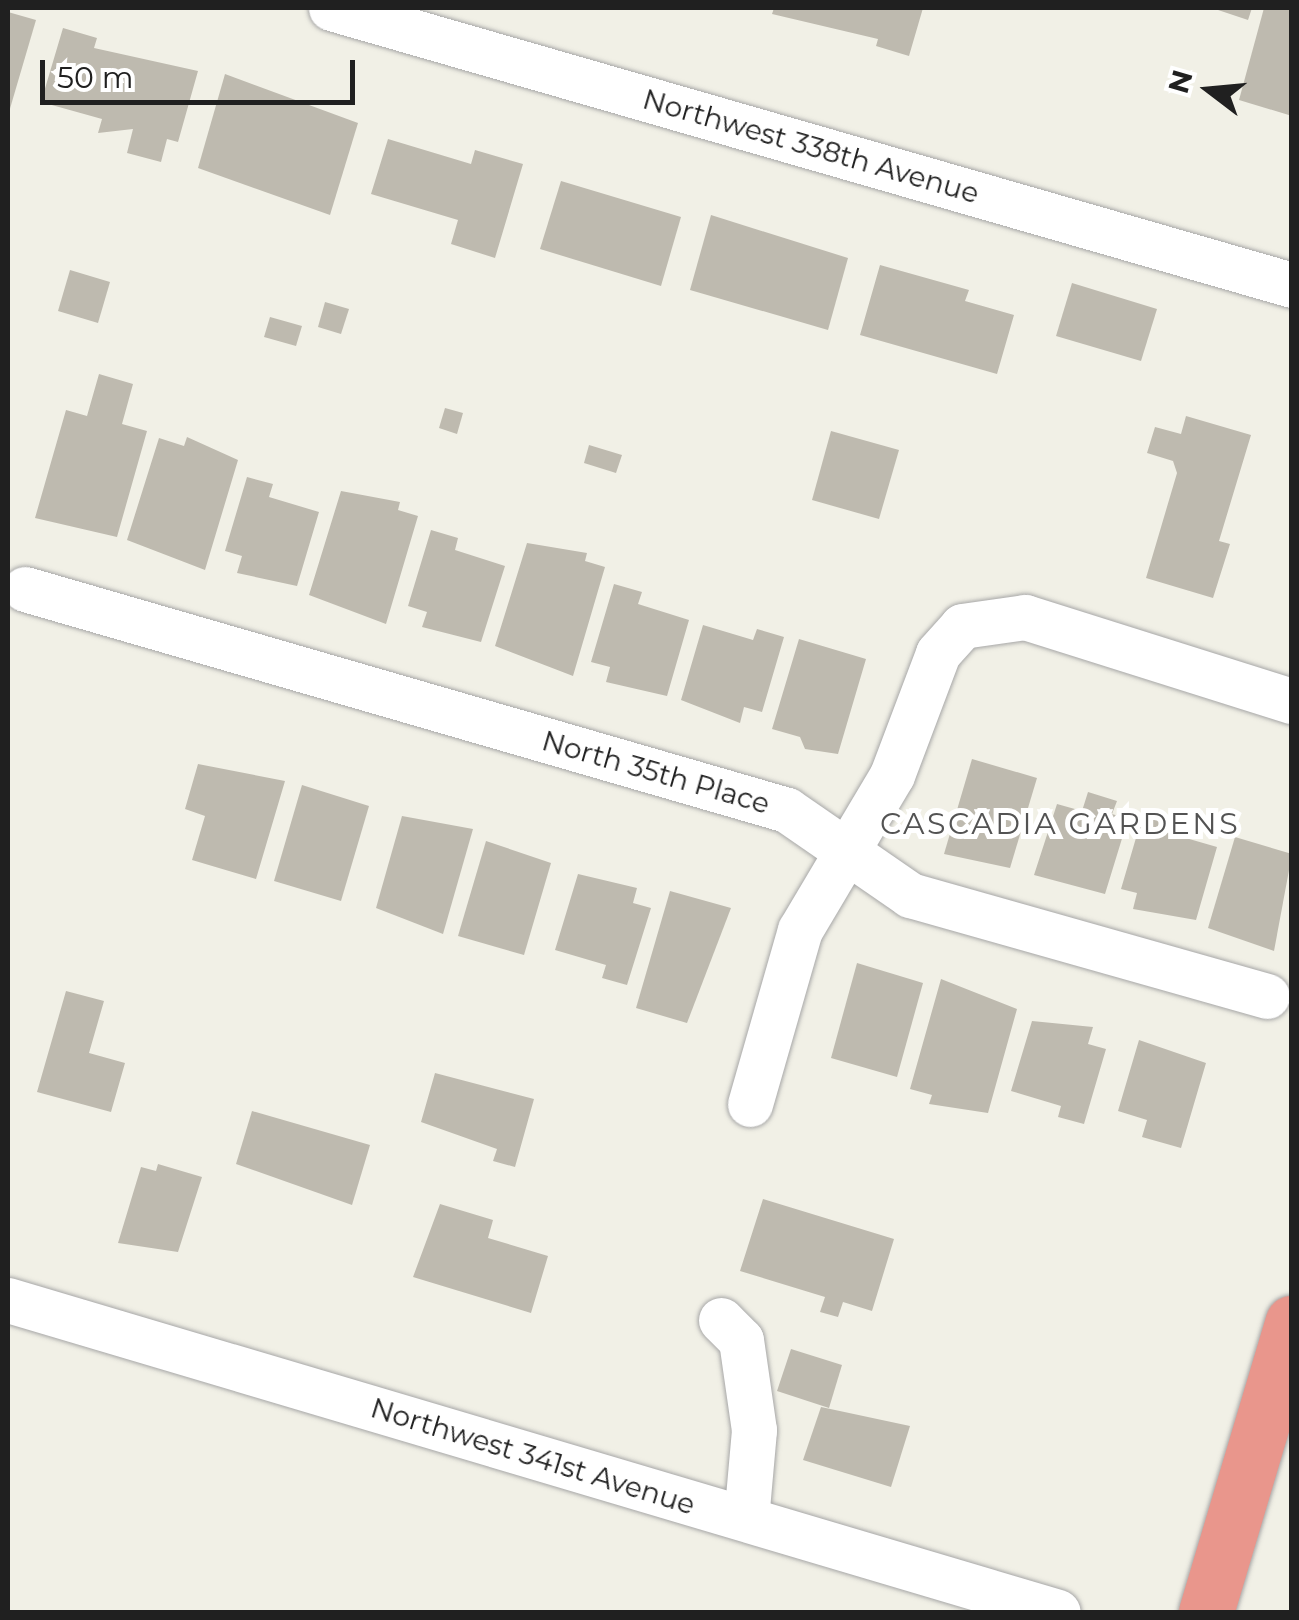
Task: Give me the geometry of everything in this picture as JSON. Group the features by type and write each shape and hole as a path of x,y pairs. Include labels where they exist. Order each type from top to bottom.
{"highway":[{"path":"1206,1612 1292,1323"}],"street":[{"name":"Northwest 338th Avenue","path":"332,8 1292,285"},
{"name":"North 35th Place","path":"25,588 787,810 851,850 910,894 1267,996"},
{"path":"750,1104 800,930 851,850 905,747 938,652 979,618 1062,627 1292,701"},
{"name":"Northwest 341st Avenue","path":"8,1300 1058,1612"},
{"path":"721,1320 741,1340 754,1430 746,1520"}],"building":[{"path":"774,8 923,8 909,56 876,46 878,39 772,14"},
{"path":"1212,8 1252,8 1248,20"},
{"path":"1264,8 1292,8 1292,116 1239,100"},
{"path":"8,12 36,20 9,112 8,112"},
{"path":"63,28 97,38 94,48 198,71 178,142 167,139 161,162 127,153 133,129 98,133 102,119 41,102"},
{"path":"225,74 358,123 330,215 198,168"},
{"path":"388,139 471,164 475,150 523,164 495,258 451,244 458,220 371,194"},
{"path":"561,181 681,217 661,286 540,249"},
{"path":"711,215 848,258 828,330 690,290"},
{"path":"880,265 969,290 965,301 1014,315 997,374 860,335"},
{"path":"70,270 110,282 98,323 58,311"},
{"path":"1072,283 1157,309 1141,361 1056,336"},
{"path":"325,302 349,309 341,334 318,327"},
{"path":"270,317 302,326 296,346 264,337"},
{"path":"99,374 133,384 122,424 147,431 117,537 35,518 66,410 87,416"},
{"path":"445,408 463,413 457,434 439,428"},
{"path":"1186,416 1251,435 1219,541 1230,544 1213,598 1146,578 1177,473 1173,461 1147,453 1155,427 1181,434"},
{"path":"831,431 899,450 879,519 812,500"},
{"path":"187,437 238,460 205,570 127,540 159,438 184,446"},
{"path":"589,445 622,455 616,473 584,463"},
{"path":"247,477 273,484 269,497 319,512 297,586 237,573 242,556 225,551"},
{"path":"341,491 400,502 398,510 418,516 386,624 309,595"},
{"path":"431,530 458,538 455,550 505,566 481,642 422,627 427,612 408,606"},
{"path":"527,543 587,553 585,561 605,567 573,676 495,646"},
{"path":"614,584 642,592 638,604 689,620 667,696 606,682 610,667 591,662"},
{"path":"703,625 753,640 757,629 784,637 762,712 744,707 740,723 681,700"},
{"path":"799,639 866,659 838,754 805,749 800,737 772,729"},
{"path":"972,759 1037,778 1010,868 944,854"},
{"path":"198,764 285,781 256,879 192,860 205,816 185,809"},
{"path":"302,785 369,806 341,901 274,881"},
{"path":"1088,792 1117,801 1112,814 1128,819 1105,894 1034,875 1057,804 1082,811"},
{"path":"1143,814 1168,821 1165,832 1217,847 1196,920 1133,909 1137,893 1121,889"},
{"path":"402,816 473,829 443,934 376,908"},
{"path":"1235,837 1292,854 1274,951 1208,928"},
{"path":"486,841 551,863 524,955 458,936"},
{"path":"578,874 637,888 633,903 651,908 627,985 602,978 606,965 555,950"},
{"path":"670,891 731,908 687,1023 636,1008"},
{"path":"857,963 923,983 897,1077 831,1058"},
{"path":"941,979 1017,1009 988,1113 929,1104 932,1095 910,1089"},
{"path":"66,991 104,1001 89,1053 125,1063 111,1112 37,1092"},
{"path":"1032,1021 1093,1027 1088,1044 1106,1049 1084,1124 1058,1117 1061,1106 1011,1091"},
{"path":"1139,1040 1206,1063 1181,1148 1142,1137 1147,1120 1118,1111"},
{"path":"435,1073 534,1099 515,1167 493,1161 497,1149 421,1122"},
{"path":"252,1111 370,1145 352,1205 236,1164"},
{"path":"158,1164 202,1177 178,1252 118,1243 141,1167 156,1171"},
{"path":"763,1199 894,1239 872,1311 843,1302 838,1317 820,1312 825,1297 740,1271"},
{"path":"440,1204 493,1220 488,1238 548,1256 531,1313 413,1277"},
{"path":"791,1349 842,1365 829,1408 777,1391"},
{"path":"821,1407 910,1426 891,1487 803,1460"}],"district":[{"name":"CASCADIA GARDENS","path":"1060,824"}]}
